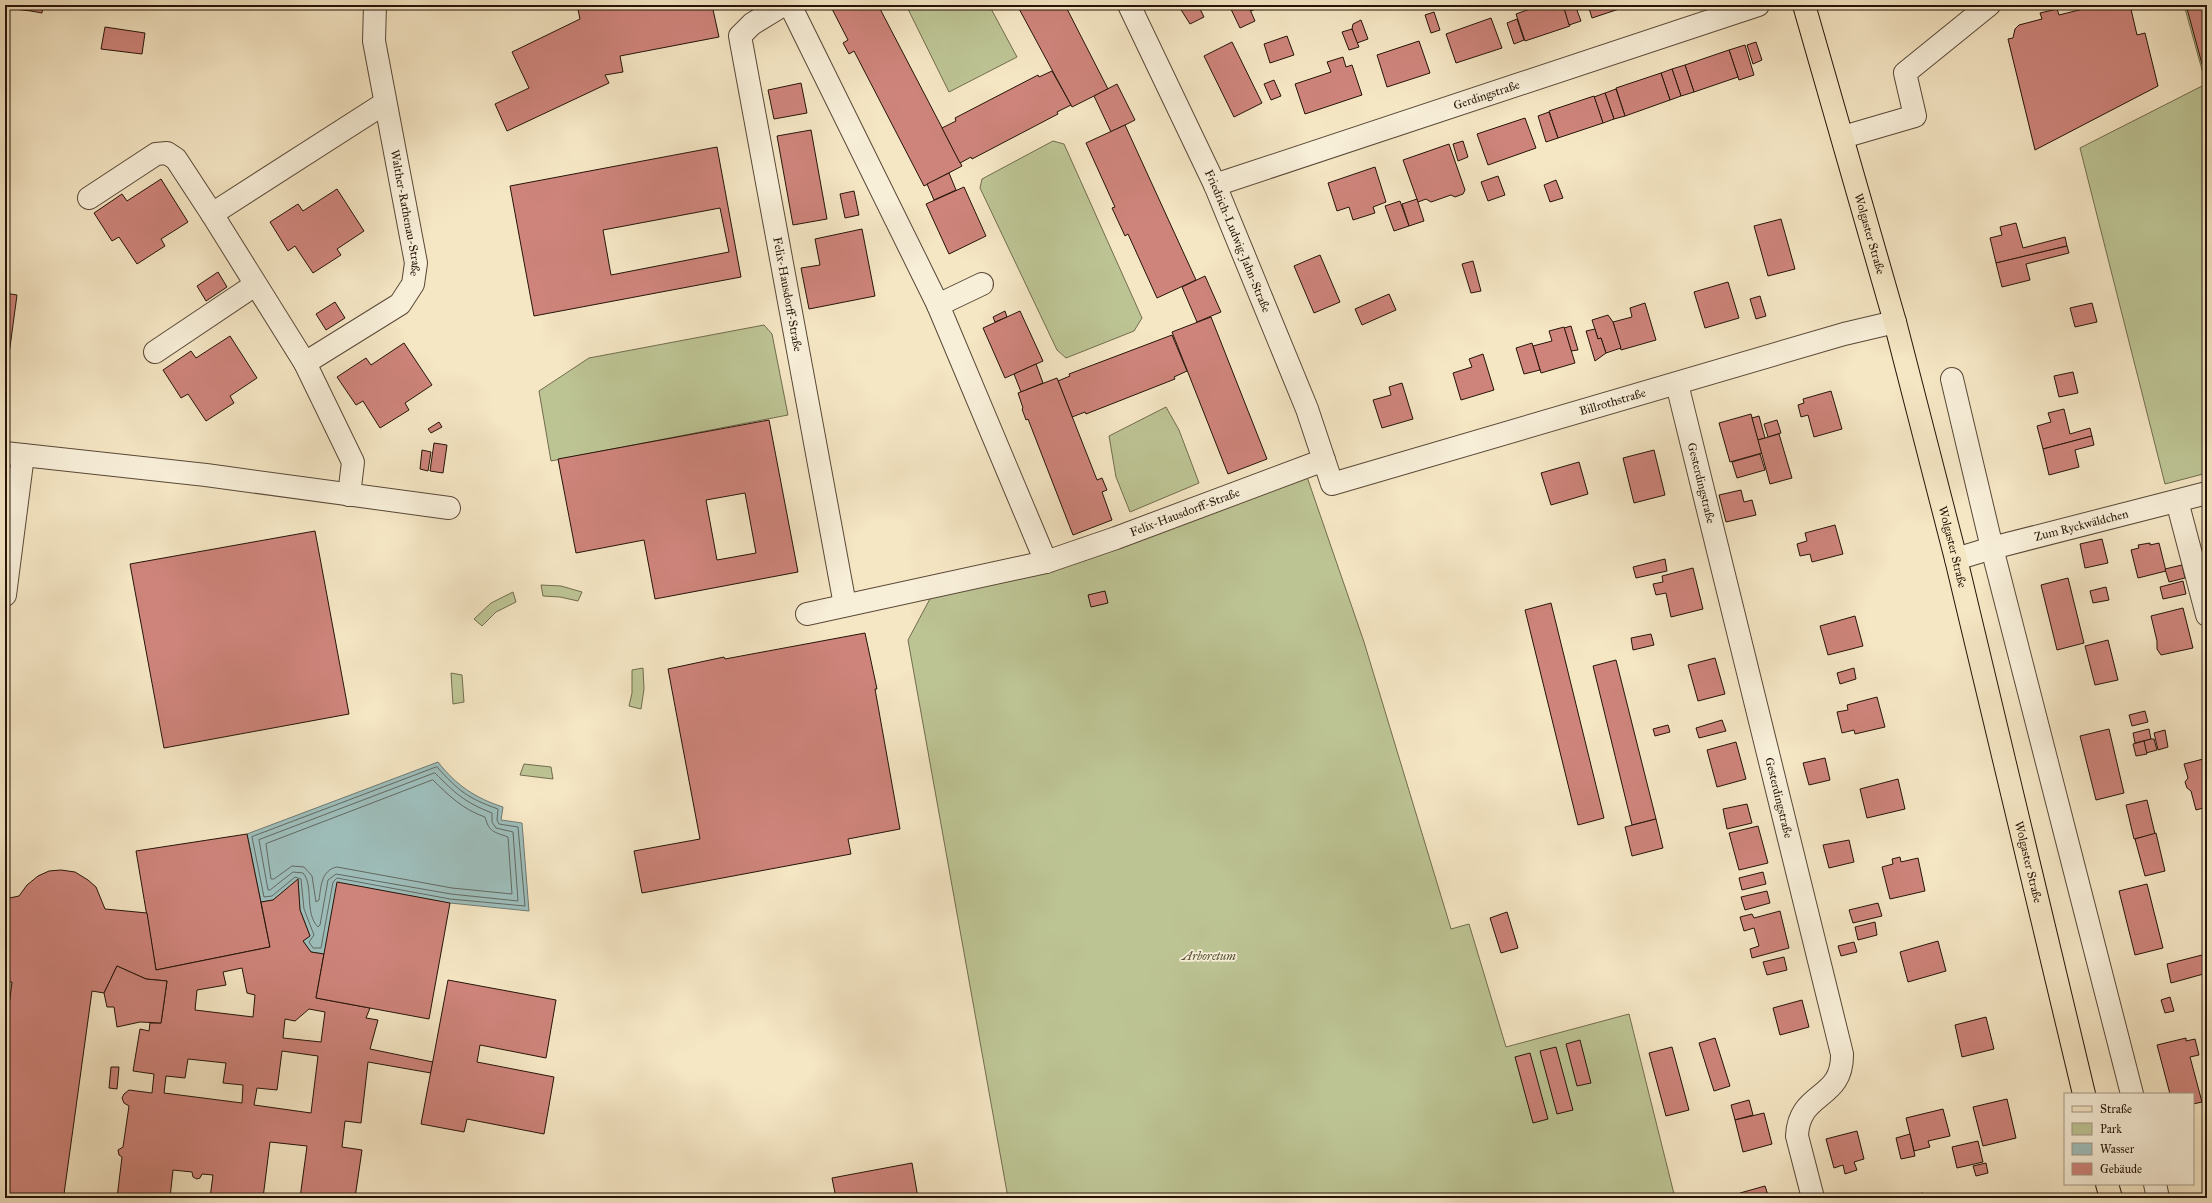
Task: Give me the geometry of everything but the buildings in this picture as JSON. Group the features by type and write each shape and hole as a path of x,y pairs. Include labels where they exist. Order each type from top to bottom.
{"main road":[{"name":"Wolgaster Straße","path":"1804,5 1895,322 1956,559 2084,1093"},
{"path":"2107,1185 2111,1198"}],"street":[{"name":"Walther-Rathenau-Straße","path":"305,363 400,304 413,284 416,263 374,41 375,5"},
{"name":"Felix-Hausdorff-Straße","path":"783,5 752,24 740,36 845,606"},
{"path":"790,5 938,304 1046,562"},
{"name":"Friedrich-Ludwig-Jahn-Straße","path":"1129,5 1215,185 1307,409 1332,484"},
{"name":"Gerdingstraße","path":"1215,185 1758,5"},
{"path":"1843,137 1915,116 1905,73 1989,5"},
{"path":"212,214 385,103"},
{"path":"89,198 156,154 167,153 176,159 305,363 353,462 349,495"},
{"path":"938,304 982,284"},
{"path":"155,352 255,285"},
{"name":"Billrothstraße","path":"1332,484 1844,334 1895,322"},
{"path":"1952,379 1992,548 2132,1093"},
{"name":"Gesterdingstraße","path":"1677,384 1842,1054 1840,1074 1833,1086 1809,1104 1801,1116 1798,1125 1797,1136 1813,1198"},
{"path":"5,595 14,454 142,468 449,508"},
{"name":"Felix-Hausdorff-Straße","path":"806,614 1046,562 1116,538 1324,460"},
{"name":"Zum Ryckwäldchen","path":"1956,559 1992,548 2207,493"},
{"path":"2177,501 2207,614"},
{"path":"2154,1185 2158,1198"}],"green space":[{"path":"906,5 989,5 1017,57 949,92"},
{"path":"2184,5 2207,5 2207,473 2165,484 2080,148 2206,84"},
{"path":"1053,141 1064,144 1142,318 1134,331 1066,358 1057,350 980,188 982,179"},
{"path":"764,325 772,334 788,415 551,461 539,391 589,358"},
{"path":"1166,407 1179,430 1199,483 1130,512 1116,477 1109,436"},
{"name":"Arboretum","path":"1306,474 1364,642 1451,929 1469,924 1506,1047 1629,1014 1675,1198 1008,1198 908,640 932,595 1119,549"},
{"path":"541,585 561,586 582,592 578,601 560,597 543,596"},
{"path":"513,592 516,602 496,612 482,626 474,619 491,603"},
{"path":"643,668 644,689 641,709 629,706 632,693 632,670"},
{"path":"451,673 462,675 464,702 453,704"},
{"path":"524,764 551,767 553,779 520,775"}],"water":[{"path":"438,762 459,784 467,790 503,807 501,820 522,823 529,911 450,903 324,954 311,952 303,941 310,936 300,910 298,880 273,900 261,902 247,834"}]}
